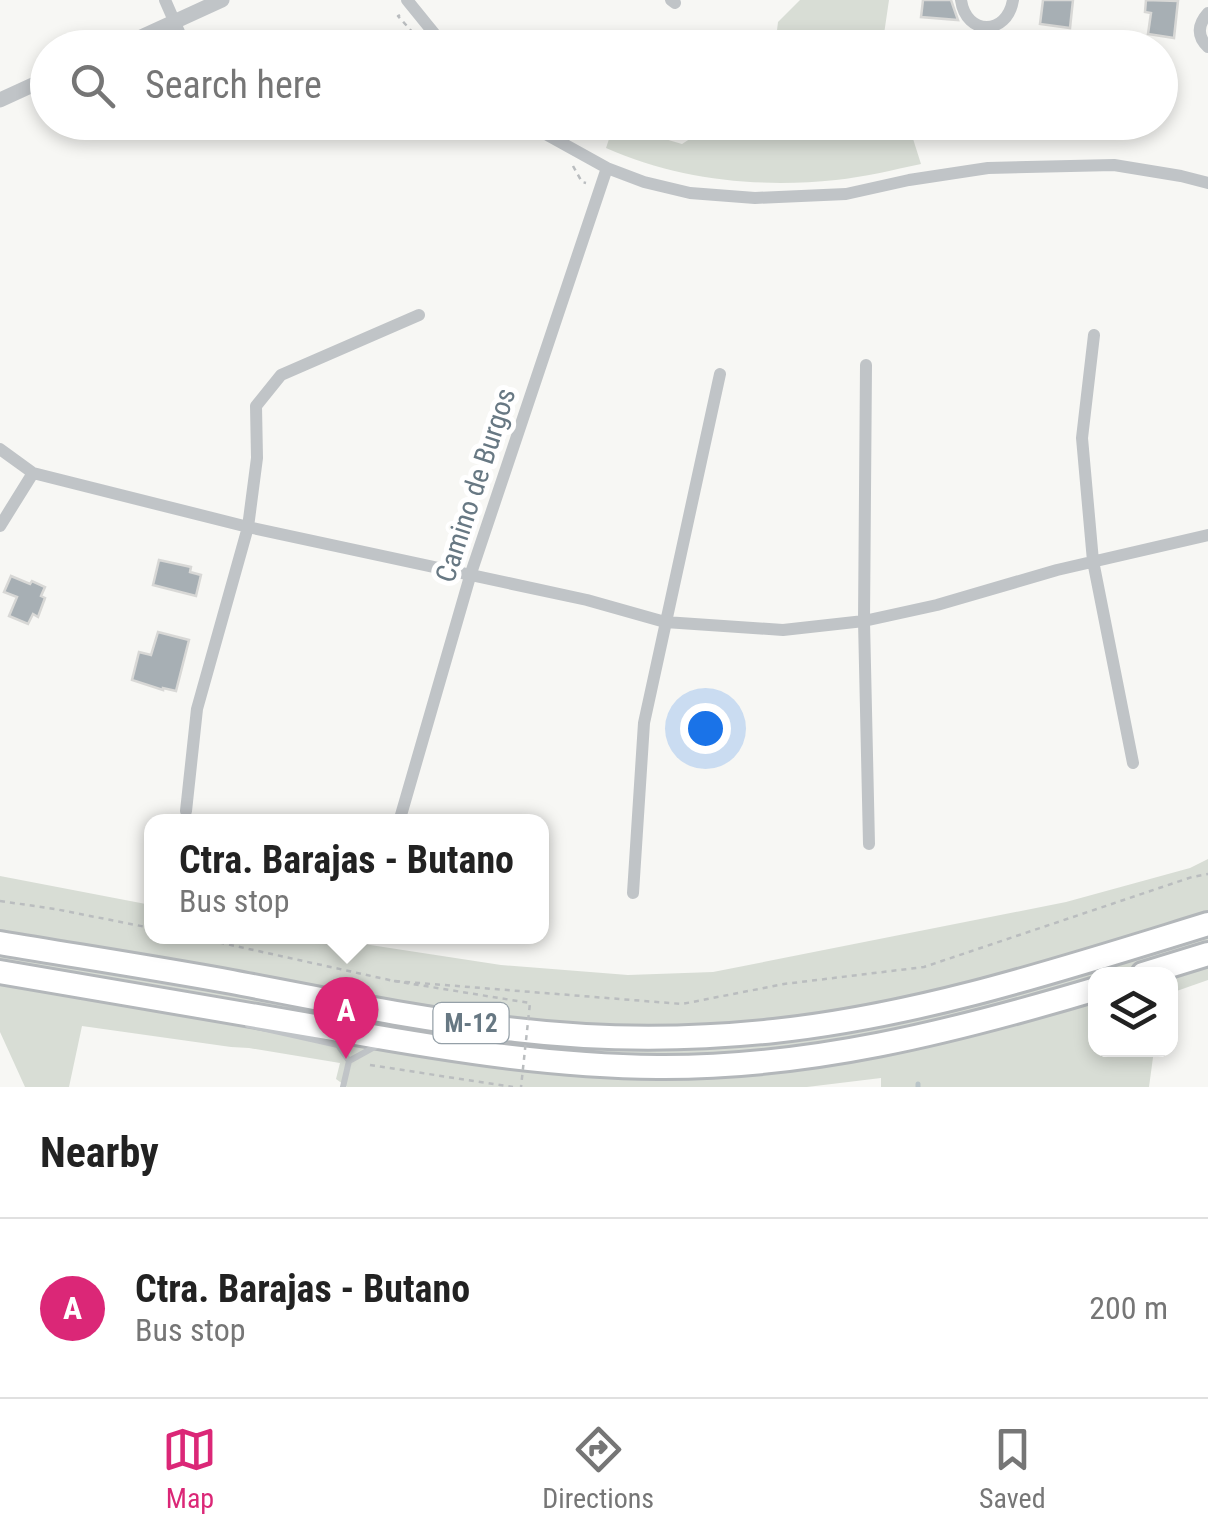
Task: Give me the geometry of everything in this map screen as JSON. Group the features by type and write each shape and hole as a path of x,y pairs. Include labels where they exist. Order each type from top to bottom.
{"highway":[{"name":"M-12","path":"0,943 361,1007 516,1030 660,1037 774,1031 945,1002 1208,924"},
{"path":"1166,967 1208,954"},
{"name":"M-12","path":"0,972 406,1042 564,1064 660,1067 757,1063 845,1052 985,1022 1088,992"}],"street":[{"path":"165,0 178,30"},
{"path":"156,30 222,0"},
{"path":"961,0 969,20 988,27 1006,19 1013,0"},
{"path":"405,2 430,30"},
{"path":"1208,13 1199,28 1208,46"},
{"path":"0,100 30,86"},
{"path":"556,140 607,168 644,182 690,193 756,198 846,194 988,168 1114,165 1208,183"},
{"name":"Camino de Burgos","path":"401,814 471,573 607,168"},
{"path":"186,810 197,709 248,527 258,458 256,406 281,374 419,315"},
{"path":"1094,335 1082,438 1094,561 1133,763"},
{"path":"866,366 864,620 869,844"},
{"path":"634,893 644,723 720,374"},
{"path":"0,450 33,473 248,527 587,600 665,622 782,630 864,620 1208,535"},
{"path":"0,526 33,473"}],"lane":[{"path":"241,1014 248,1025 338,1044 349,1062"},
{"path":"342,1087 349,1062 378,1045 406,1042"}],"path":[{"path":"394,981 682,1004 784,984 924,968 1208,874"},
{"path":"0,901 144,927"},
{"path":"226,944 394,981 530,1003 521,1087"},
{"path":"349,1062 513,1087"}],"shaded area":[{"path":"800,0 889,0 885,30 777,30 778,22"},
{"path":"609,140 668,140 682,144 688,140 913,140 921,164 836,180 748,182 661,168 606,148"},
{"path":"1208,859 1208,980 1178,991 1178,967 1088,967 1088,1057 1153,1057 1149,1087 881,1087 881,1078 807,1087 347,1087 336,1079 340,1063 82,1026 69,1087 25,1087 0,1032 0,876 144,904 144,944 364,944 501,965 628,975 713,972 1066,902 1190,868"}],"building":[{"path":"923,0 951,0 958,20 921,17"},
{"path":"1043,0 1073,0 1070,28 1040,24"},
{"path":"1146,0 1178,1 1175,30 1149,30 1151,13 1145,12"},
{"path":"159,560 191,567 190,572 201,575 196,596 153,585"},
{"path":"11,576 45,587 38,617 33,614 28,624 9,616 17,597 4,592"},
{"path":"158,632 189,640 176,691 132,680 139,652 151,655"}],"place":[{"name":"Ctra. Barajas - Butano","path":"346,1059"}]}
